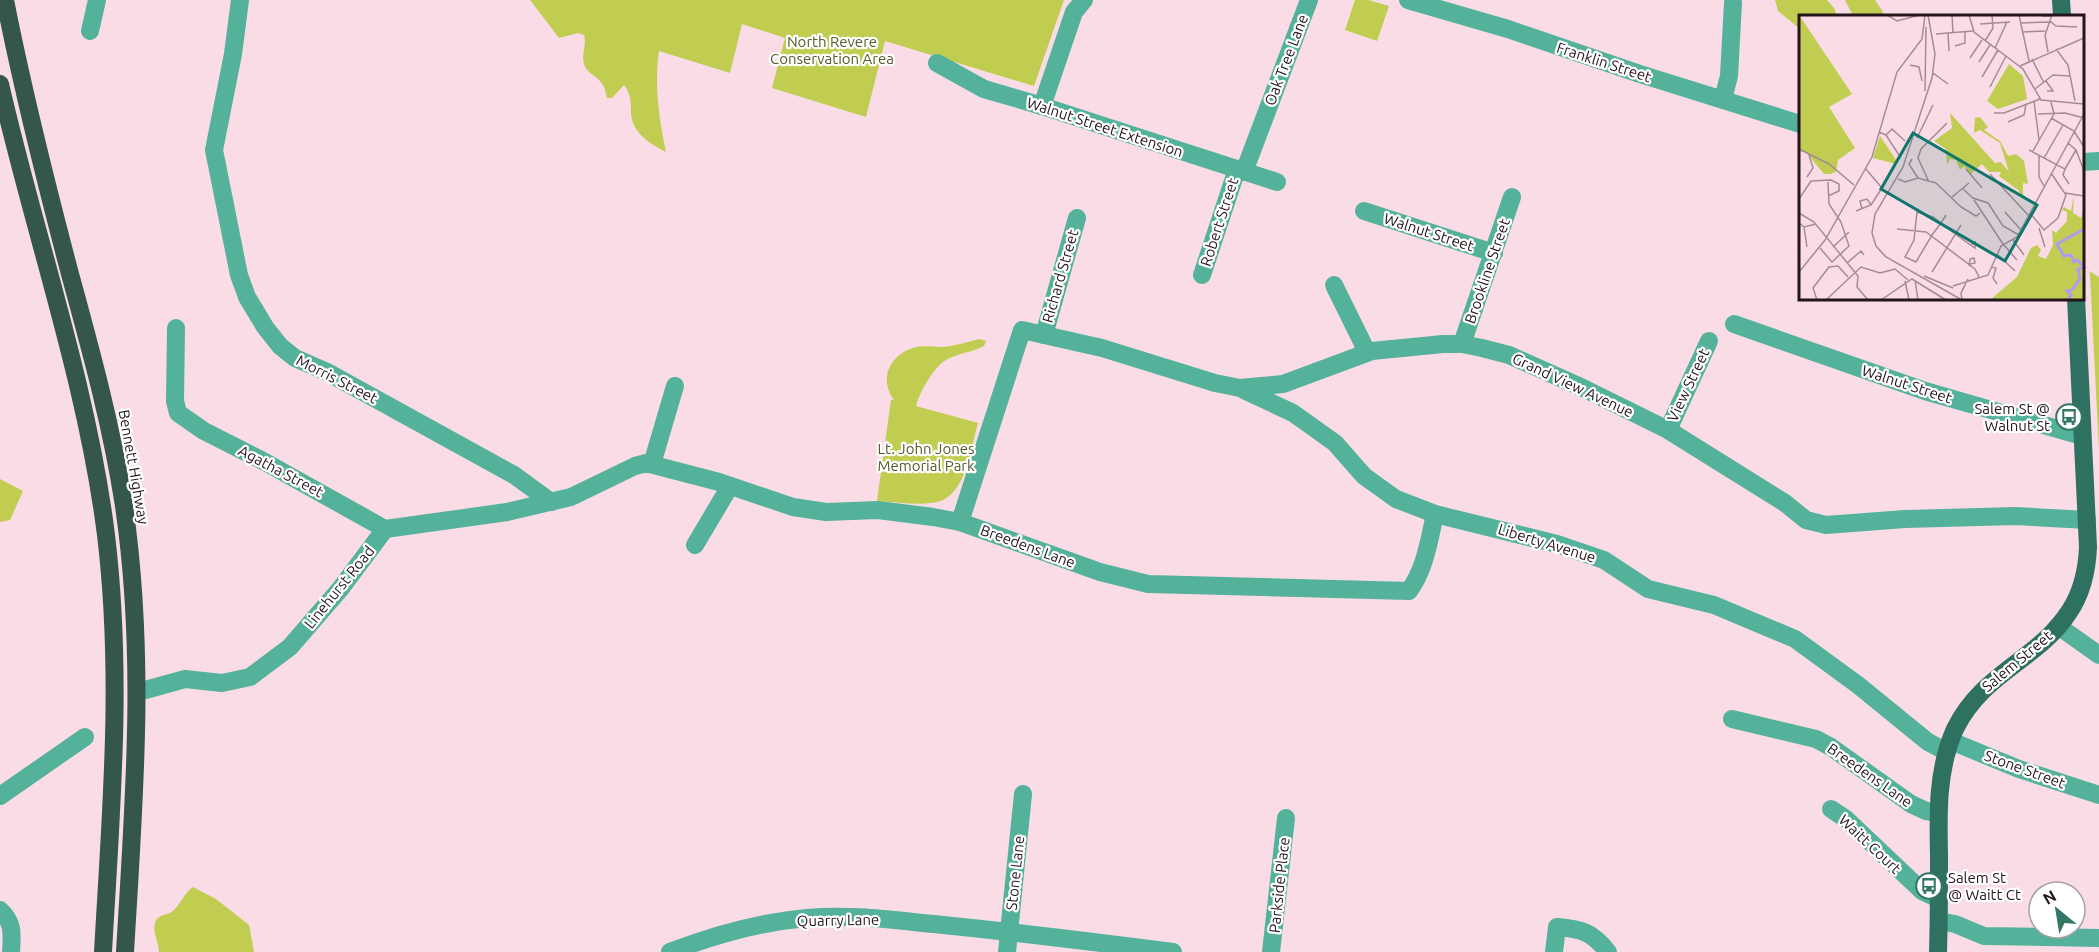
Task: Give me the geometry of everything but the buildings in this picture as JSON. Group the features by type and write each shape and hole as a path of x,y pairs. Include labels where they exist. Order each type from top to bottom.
{"highway":[{"name":"Bennett Highway","path":"5,0 34,133 97,374 117,466 133,585 138,692 137,749 124,952"},
{"path":"0,84 83,408 106,534 113,610 116,687 103,952"}],"main road":[{"path":"2061,0 2062,15"},
{"name":"Salem Street","path":"1938,952 1938,813 1940,788 1949,747 1968,708 1983,689 2058,626 2074,604 2084,578 2088,547 2087,520 2092,494 2082,436 2076,300"}],"street":[{"path":"90,31 97,0"},
{"name":"Morris Street","path":"240,0 233,54 214,155 242,284 265,327 280,346 295,358 327,372 514,475 551,502"},
{"path":"1042,106 1074,12 1084,0"},
{"name":"Oak Tree Lane","path":"1252,150 1309,0"},
{"name":"Franklin Street","path":"1408,0 1508,29 1799,123"},
{"path":"1723,99 1730,76 1732,3"},
{"name":"Walnut Street Extension","path":"937,63 984,89 1277,182"},
{"name":"Robert Street","path":"1202,275 1240,171 1252,150"},
{"path":"2084,162 2099,161"},
{"name":"Brookline Street","path":"1462,345 1512,197"},
{"name":"Walnut Street","path":"1364,211 1494,253"},
{"name":"Richard Street","path":"1044,335 1077,218"},
{"path":"1334,285 1366,352"},
{"name":"Walnut Street","path":"1734,324 1925,392 2082,436"},
{"name":"Agatha Street","path":"176,328 175,401 178,413 204,431 385,529"},
{"name":"Grand View Avenue","path":"960,522 1022,330 1102,348 1215,383 1240,388 1283,384 1366,352 1443,344 1462,345 1509,355 1668,430 1785,503 1806,520 1816,524 2016,516 2087,520"},
{"name":"View Street","path":"1668,430 1709,341"},
{"path":"385,529 507,512 551,502 571,497 635,466 652,464 675,386"},
{"name":"Liberty Avenue","path":"1240,388 1293,413 1335,443 1364,476 1396,500 1436,514 1557,544 1604,560 1648,589 1714,605 1795,639 1858,685 1928,742 1949,747"},
{"name":"Breedens Lane","path":"652,464 793,507 826,512 878,510 960,522 1100,572 1148,584 1409,591 1418,579 1426,557 1436,514"},
{"path":"695,545 730,486"},
{"name":"Linehurst Road","path":"138,692 185,679 222,683 250,677 290,647 327,604 385,529"},
{"path":"2058,626 2099,655"},
{"name":"Breedens Lane","path":"1732,719 1816,739 1831,747 1911,804 1926,811 1938,813"},
{"path":"0,796 85,737"},
{"name":"Stone Street","path":"1949,747 2099,795"},
{"name":"Stone Lane","path":"1007,952 1023,794"},
{"name":"Waitt Court","path":"1831,809 1846,819 1922,891 1939,899"},
{"name":"Parkside Place","path":"1271,952 1286,818"},
{"path":"0,910 9,918 12,928 11,952"},
{"name":"Quarry Lane","path":"670,952 706,939 762,924 808,918 869,918 1009,931 1173,952"},
{"path":"1939,921 1955,924 1984,936 2099,938"},
{"path":"1554,952 1557,927 1577,928 1594,936 1608,952"}],"green space":[{"name":"North Revere Conservation Area","path":"530,0 1064,0 1034,86 885,41 866,117 772,88 785,38 742,24 730,73 659,51 658,102 666,152 638,132 632,120 631,102 624,85 612,98 607,98 601,82 585,67 584,35 578,33 559,38"},
{"path":"1355,0 1368,0 1389,6 1377,41 1345,30"},
{"path":"1775,0 1827,0 1837,15 1799,15 1799,28 1778,11"},
{"path":"1845,0 1875,0 1883,12 1883,15 1852,15"},
{"path":"2089,271 2099,277 2099,450 2090,275"},
{"name":"Lt. John Jones Memorial Park","path":"979,339 986,341 984,346 952,357 938,367 920,394 916,406 978,423 970,457 961,481 947,498 937,502 915,504 877,501 891,400 894,400 887,384 892,362 905,351 913,348 942,347"},
{"path":"0,479 23,491 10,520 0,522"},
{"path":"193,887 216,899 249,925 254,952 159,952 154,930 156,920 174,910"}],"place":[{"name":"Salem St @ Walnut St","path":"2069,417"},
{"name":"Salem St @ Waitt Ct","path":"1929,886"}]}
